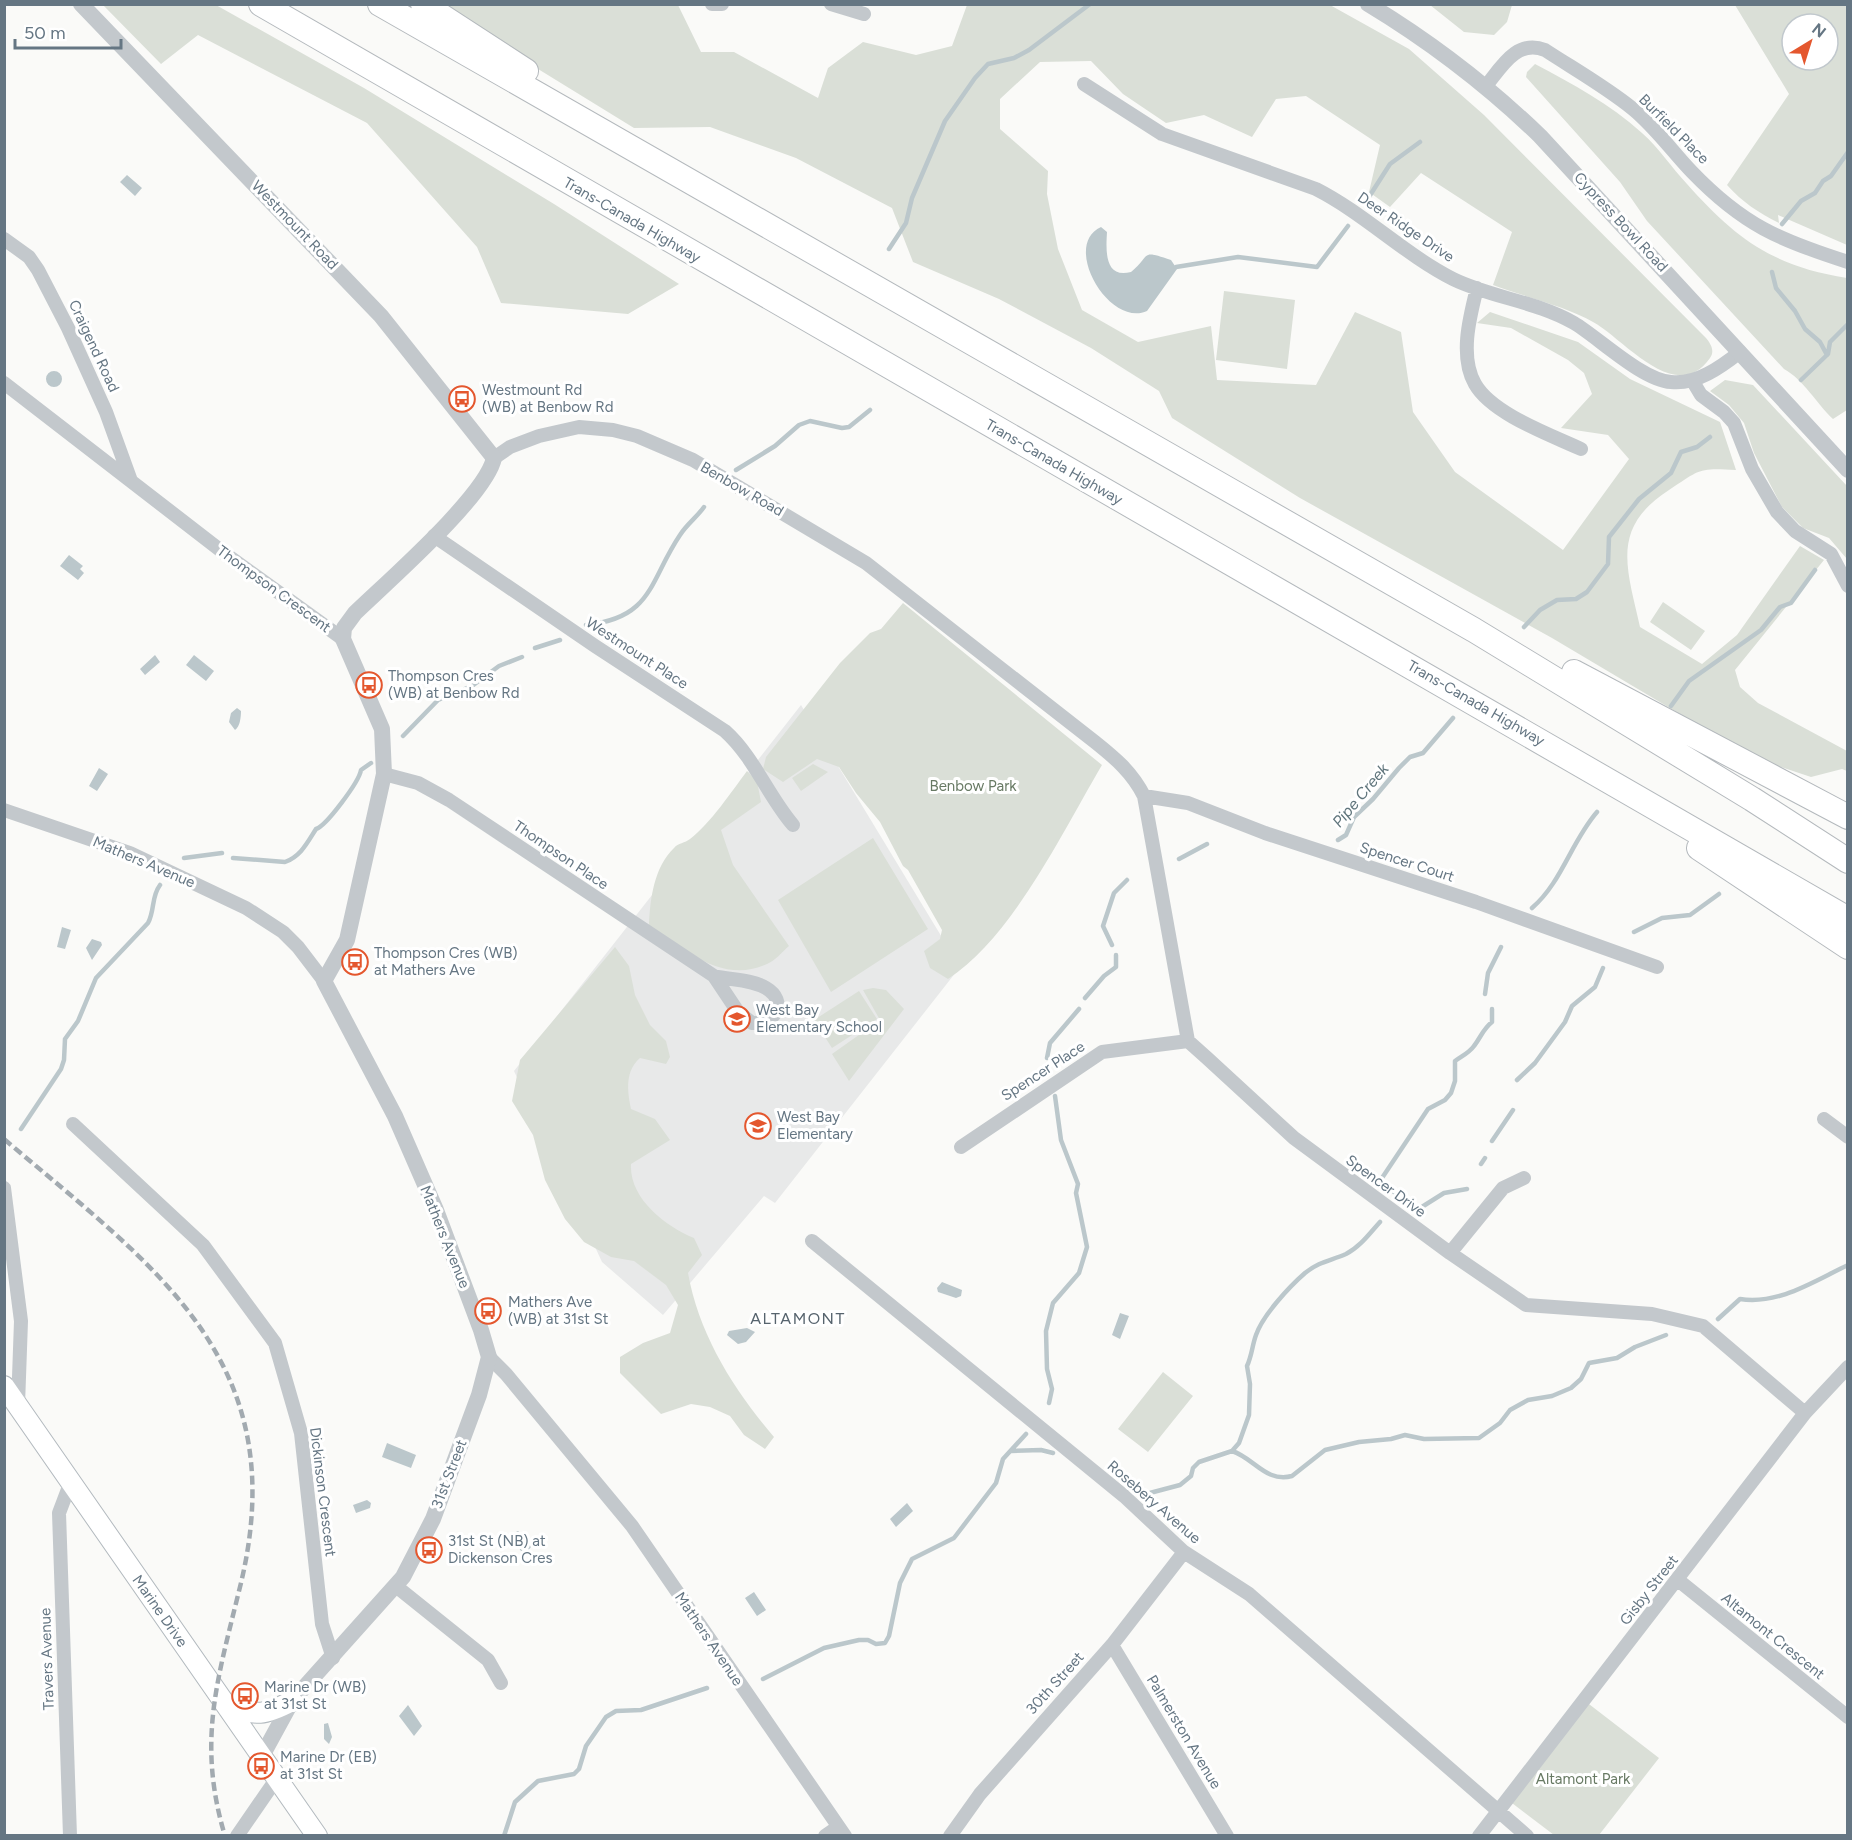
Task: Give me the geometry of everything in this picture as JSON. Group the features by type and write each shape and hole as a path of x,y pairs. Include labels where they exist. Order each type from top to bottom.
{"highway":[{"name":"Trans-Canada Highway","path":"261,4 1848,919"},
{"path":"380,4 1349,558 1588,698 1848,861"},
{"path":"423,4 519,66 647,158"},
{"path":"1349,558 1537,652 1848,817"},
{"path":"1549,745 1848,947"}],"main road":[{"name":"Marine Drive","path":"4,1386 70,1484 318,1836"},
{"path":"226,1704 254,1713 270,1713 292,1701"}],"street":[{"name":"Westmount Road","path":"81,4 381,316 494,458"},
{"path":"712,4 722,4"},
{"path":"831,4 864,14"},
{"name":"Cypress Bowl Road","path":"1368,4 1401,23 1486,86 1575,172 1848,470"},
{"name":"Burfield Place","path":"1486,86 1508,59 1522,47 1534,46 1545,50 1632,108 1654,128 1693,173 1747,221 1792,244 1848,262"},
{"name":"Deer Ridge Drive","path":"1084,84 1162,134 1316,189 1356,213 1421,261 1456,280 1548,311 1573,323 1658,380 1679,382 1692,380 1725,365 1740,352"},
{"name":"Craigend Road","path":"4,239 29,257 58,309 106,412 132,481"},
{"path":"1477,288 1469,312 1468,352 1475,384 1492,403 1581,449"},
{"path":"1692,380 1701,395 1724,412 1734,423 1752,469 1777,512 1795,531 1831,554 1848,586"},
{"name":"Thompson Crescent","path":"4,383 242,567 343,639 382,729 384,774 347,940 324,981"},
{"name":"Benbow Road","path":"494,458 510,447 539,436 579,427 613,430 637,436 693,460 866,563 1127,768 1144,796"},
{"path":"343,639 344,628 354,613 434,536 481,485 492,467 494,458"},
{"name":"Westmount Place","path":"434,536 725,731 741,748 774,802 793,825"},
{"name":"Thompson Place","path":"384,774 418,783 449,800 714,976 746,1019 752,1023 761,1024 773,1018 777,1005 774,996 765,988 714,976"},
{"path":"1144,796 1188,1041"},
{"name":"Spencer Court","path":"1144,796 1188,803 1265,833 1476,902 1657,967"},
{"name":"Mathers Avenue","path":"4,810 130,853 246,908 283,932 298,947 324,981 399,1126 440,1221 489,1357 506,1374 632,1526 842,1831"},
{"name":"Spencer Place","path":"961,1147 1102,1052 1188,1041"},
{"name":"Spencer Drive","path":"1188,1041 1294,1138 1450,1253 1526,1305 1652,1314 1703,1326 1805,1413"},
{"path":"1824,1119 1848,1137"},
{"name":"Dickinson Crescent","path":"73,1124 203,1245 274,1343 301,1433 322,1624 333,1658"},
{"path":"1450,1253 1503,1188 1524,1178"},
{"path":"4,1188 21,1321 18,1405"},
{"name":"Rosebery Avenue","path":"812,1241 1124,1496 1185,1552 1249,1594 1527,1836"},
{"name":"31st Street","path":"262,1756 292,1701 397,1587 433,1519 479,1395 489,1357"},
{"name":"Gisby Street","path":"1479,1836 1805,1413 1848,1367"},
{"name":"Travers Avenue","path":"70,1484 59,1513 70,1836"},
{"name":"30th Street","path":"950,1836 980,1794 1112,1646 1185,1552"},
{"name":"Altamont Crescent","path":"1678,1580 1848,1718"},
{"path":"397,1587 488,1660 501,1683"},
{"name":"Palmerston Avenue","path":"1112,1646 1227,1836"},
{"path":"237,1836 277,1778"},
{"path":"825,1836 842,1831"}],"shaded area":[{"path":"127,175 142,188 135,196 120,182"},
{"path":"1101,227 1107,232 1108,261 1116,271 1131,272 1150,254 1171,260 1177,269 1147,311 1132,313 1118,308 1105,297 1095,282 1088,266 1086,250 1090,236"},
{"path":"51,371 57,371 62,379 60,385 51,387 46,382 46,376"},
{"path":"69,555 83,566 80,569 84,573 78,580 60,566"},
{"path":"155,655 160,662 145,675 140,669"},
{"path":"194,655 214,671 206,681 186,665"},
{"name":"West Bay Elementary School","path":"801,705 960,967 775,1203 764,1196 663,1315 602,1262 514,1071"},
{"path":"237,708 241,711 241,716 235,730 229,722 231,713"},
{"path":"99,768 108,774 97,791 89,786"},
{"path":"62,927 71,930 65,949 57,947"},
{"path":"92,939 101,942 102,945 92,960 86,948"},
{"path":"942,1282 962,1290 961,1296 956,1298 938,1292 937,1288"},
{"path":"1120,1313 1129,1316 1120,1339 1112,1335"},
{"path":"747,1328 755,1332 746,1342 738,1344 727,1335 729,1331"},
{"path":"387,1443 416,1455 411,1468 382,1457"},
{"path":"367,1500 371,1503 370,1508 356,1513 353,1505"},
{"path":"907,1503 913,1511 896,1527 890,1519"},
{"path":"518,1531 527,1539 531,1547 527,1552 521,1551 513,1539 514,1533"},
{"path":"754,1592 766,1610 757,1616 745,1598"},
{"path":"408,1705 422,1726 414,1736 399,1716"},
{"path":"328,1723 332,1737 329,1744 324,1739 324,1724"}],"green space":[{"path":"103,5 216,5 364,88 554,204 679,284 628,314 501,303 477,247 367,123 198,35 161,64"},
{"path":"434,5 678,5 701,52 734,52 818,98 828,68 863,42 916,55 952,46 967,5 1330,5 1409,49 1484,115 1706,338 1712,348 1710,358 1696,371 1682,375 1666,372 1650,364 1593,322 1558,307 1493,285 1512,232 1421,173 1390,207 1369,192 1380,145 1306,96 1276,99 1252,137 1204,115 1166,123 1123,94 1091,61 1040,62 1000,99 1000,129 1048,171 1047,194 1058,249 1082,310 1138,342 1211,326 1217,380 1316,385 1355,312 1401,332 1413,412 1455,472 1563,550 1629,459 1608,435 1561,428 1592,394 1584,373 1568,360 1511,328 1477,323 1490,312 1578,342 1630,379 1720,422 1736,470 1700,471 1688,478 1650,504 1630,534 1628,568 1640,627 1702,664 1737,635 1800,546 1824,560 1735,670 1740,687 1758,703 1847,751 1847,771 1842,769 1811,777 1754,758 1552,638 1300,498 1172,418 1159,391 1091,348 999,299 913,262 892,208 796,158 710,127 634,128"},
{"path":"1430,5 1512,5 1507,22 1494,35 1464,32"},
{"path":"1735,5 1847,5 1847,245 1778,215 1779,223 1751,207 1727,185 1789,94"},
{"path":"1535,64 1591,95 1642,133 1705,204 1740,235 1777,258 1821,273 1847,278 1847,410 1833,419 1804,385 1784,369 1647,221 1620,182 1526,77 1527,72"},
{"path":"1224,291 1295,300 1287,369 1216,360"},
{"path":"1725,380 1753,385 1847,486 1847,559 1829,538 1803,528 1782,507 1754,453 1744,423 1729,405 1710,391"},
{"path":"1663,602 1705,631 1691,650 1650,622"},
{"name":"Benbow Park","path":"903,603 1102,765 1053,851 1015,911 994,938 971,961 948,979 930,968 924,951 940,939 942,930 908,870 903,866 880,822 856,793 839,767 817,759 783,782 763,769 766,757 840,663 870,633 881,629"},
{"path":"813,764 828,772 801,791 792,778"},
{"path":"747,771 757,781 761,802 721,830 733,865 789,946 776,959 767,964 735,970 719,967 690,954 649,926 654,884 667,856 676,846 698,833"},
{"path":"873,838 928,929 831,992 778,900"},
{"path":"615,947 629,966 635,995 650,1025 666,1041 670,1057 666,1064 640,1058 630,1075 628,1088 631,1109 655,1119 670,1140 631,1164 632,1176 642,1199 651,1209 672,1226 694,1238 702,1255 688,1273 700,1318 709,1340 732,1381 774,1437 765,1449 744,1435 730,1416 710,1407 691,1404 661,1414 620,1373 620,1357 643,1343 670,1333 678,1305 666,1285 634,1261 611,1257 584,1242 565,1219 545,1180 533,1135 512,1101 520,1060"},
{"path":"873,988 886,990 904,1009 849,1081 832,1054 880,1020 863,990"},
{"path":"859,991 877,1019 832,1048 814,1020"},
{"path":"1163,1372 1193,1396 1148,1452 1118,1429"},
{"name":"Altamont Park","path":"1585,1701 1659,1758 1599,1835 1554,1835 1508,1800"}],"waterway":[{"path":"889,249 906,223 912,198 945,121 975,78 988,64 1014,58 1029,50 1090,4"},
{"path":"1367,200 1390,164 1420,142"},
{"name":"Pipe Creek","path":"1782,224 1801,201 1815,193 1823,181 1831,176 1848,152"},
{"path":"1176,267 1238,257 1317,267 1348,226"},
{"name":"Pipe Creek","path":"1772,272 1776,288 1795,311 1805,329 1820,342 1827,355"},
{"name":"Pipe Creek","path":"1801,380 1828,354 1830,342 1848,324"},
{"path":"736,470 775,446 799,425 810,421 842,428 849,427 870,410"},
{"name":"Pipe Creek","path":"1524,627 1540,610 1557,600 1576,599 1587,592 1608,564 1609,537 1639,499 1671,473 1681,452 1697,447 1710,437"},
{"path":"586,625 608,621 637,606 647,595 680,535 704,507"},
{"path":"1671,706 1689,681 1761,630 1780,607 1791,603 1815,570"},
{"path":"535,648 560,640"},
{"path":"403,736 438,700 472,686 499,666 522,657"},
{"name":"Pipe Creek","path":"1338,840 1346,835 1354,817 1373,799 1399,768 1410,757 1423,753 1453,718"},
{"path":"233,858 285,862 295,856 316,829 342,803 361,770 371,763"},
{"path":"1532,908 1551,886 1597,812"},
{"name":"Pipe Creek","path":"1179,859 1207,844"},
{"path":"184,858 222,853"},
{"name":"Pipe Creek","path":"1112,945 1103,926 1114,893 1127,880"},
{"path":"21,1129 61,1069 65,1039 78,1021 96,978 148,923 155,894 160,885"},
{"name":"Pipe Creek","path":"1634,932 1662,918 1690,915 1719,894"},
{"path":"1485,994 1488,973 1501,947"},
{"name":"Pipe Creek","path":"1085,998 1104,976 1116,967 1116,955"},
{"name":"Pipe Creek","path":"1517,1080 1535,1063 1565,1022 1572,1006 1595,987 1603,968"},
{"name":"Pipe Creek","path":"1047,1058 1050,1043 1079,1009"},
{"path":"1467,1189 1444,1193 1417,1210 1380,1181 1428,1109 1445,1100 1451,1093 1455,1081 1455,1061 1468,1053 1492,1022 1492,1009"},
{"name":"Pipe Creek","path":"1049,1403 1052,1389 1047,1369 1046,1331 1053,1303 1079,1273 1087,1247 1076,1193 1078,1184 1061,1140 1055,1096"},
{"name":"Pipe Creek","path":"1492,1141 1513,1110"},
{"name":"Pipe Creek","path":"1481,1164 1485,1158"},
{"name":"Pipe Creek","path":"1146,1494 1180,1485 1191,1476 1193,1468 1199,1462 1232,1451 1239,1443 1249,1415 1250,1384 1247,1366 1256,1335 1264,1319 1284,1293 1305,1273 1356,1248 1380,1222"},
{"name":"Pipe Creek","path":"1718,1319 1740,1299 1754,1300 1782,1295 1848,1265"},
{"name":"Pipe Creek","path":"1232,1451 1267,1473 1283,1477 1292,1476 1325,1450 1359,1442 1391,1439 1405,1435 1424,1439 1479,1438 1500,1423 1510,1410 1528,1400 1552,1396 1571,1388 1581,1379 1589,1363 1617,1358 1635,1347 1666,1335"},
{"name":"Pipe Creek","path":"763,1679 824,1648 859,1640 868,1640 876,1644 885,1643 889,1636 900,1583 912,1559 954,1538 996,1483 1003,1459 1026,1434"},
{"name":"Pipe Creek","path":"1011,1451 1041,1450 1053,1453"},
{"name":"Pipe Creek","path":"504,1836 515,1802 538,1781 574,1774 579,1769 586,1746 606,1717 616,1711 641,1710 707,1688"}],"railway":[{"path":"4,1139 114,1233 161,1279 201,1329 231,1382 248,1443 252,1511 239,1591 213,1712 212,1771 225,1836"}],"place":[{"name":"Westmount Rd (WB) at Benbow Rd","path":"462,399"},
{"name":"Thompson Cres (WB) at Benbow Rd","path":"369,685"},
{"name":"Thompson Cres (WB) at Mathers Ave","path":"355,962"},
{"name":"West Bay Elementary School","path":"737,1019"},
{"name":"West Bay Elementary","path":"758,1126"},
{"name":"Mathers Ave (WB) at 31st St","path":"488,1311"},
{"name":"31st St (NB) at Dickenson Cres","path":"429,1550"},
{"name":"Marine Dr (WB) at 31st St","path":"245,1696"},
{"name":"Marine Dr (EB) at 31st St","path":"261,1766"}],"district":[{"name":"ALTAMONT","path":"798,1318"}]}
